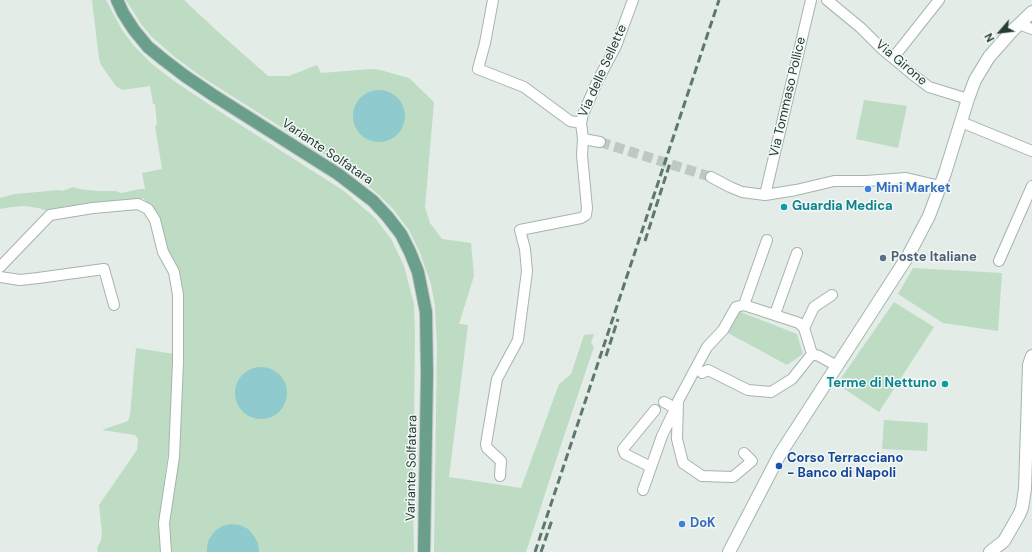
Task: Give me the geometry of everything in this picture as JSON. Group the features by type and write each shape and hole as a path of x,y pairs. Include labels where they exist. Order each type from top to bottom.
{"main road":[{"name":"Variante Solfatara","path":"117,0 134,30 148,47 185,76 213,95 338,174 373,201 401,234 418,272 426,312 427,374 424,552"},
{"path":"730,552 780,454 908,256 929,216 975,80 989,57 1032,12"},
{"path":"990,552 1004,541 1018,518 1022,508 1025,489 1029,364 1032,356"}],"street":[{"path":"493,0 485,43 478,69 524,87 570,121 581,123"},
{"name":"Via delle Sellette","path":"500,476 501,461 487,448 486,444 497,379 518,340 526,271 525,249 520,230 581,218 586,215 587,208 582,155 583,139 581,123 583,114 598,80 616,46 633,0"},
{"name":"Via Tommaso Pollice","path":"765,195 811,0"},
{"name":"Via Girone","path":"827,0 861,28 882,49 929,87 968,99"},
{"path":"893,58 939,0"},
{"path":"1019,24 1032,29"},
{"path":"960,122 1032,151"},
{"path":"583,139 600,142"},
{"path":"711,177 742,192 765,195 796,190 834,179 866,181 906,178 940,186"},
{"path":"999,261 1032,186"},
{"path":"0,267 50,215 93,208 138,204 148,209 155,220 163,252 174,272 178,295 178,362 174,449 164,523 166,552"},
{"path":"744,304 767,240"},
{"path":"775,314 797,253"},
{"path":"0,277 20,280 104,269 114,306"},
{"path":"804,328 814,307 832,295"},
{"path":"643,490 662,436 677,404 707,347 723,330 736,307 744,304 799,323 804,328 815,355 837,366"},
{"path":"702,373 708,370 748,390 771,392 792,378 815,355"},
{"path":"664,402 677,404"},
{"path":"677,404 677,439 683,463 702,476 733,477 752,461 744,453"},
{"path":"651,467 625,454 623,449 655,410"}],"green space":[{"path":"92,0 106,0 122,30 135,47 152,64 174,81 225,115 344,191 375,218 391,239 404,266 414,304 414,552 170,552 167,524 182,292 151,207 143,198 140,201 48,211 25,206 0,209 0,198 15,194 59,190 63,191 73,187 98,191 116,191 121,193 145,189 142,173 162,169 155,126 157,125 155,104 153,104 150,86 122,90 116,86 101,65"},
{"path":"126,0 184,0 268,76 289,76 317,65 321,73 371,69 380,70 409,78 434,102 425,207 430,223 442,239 471,243 474,276 459,324 468,325 449,477 521,488 559,384 571,374 584,335 594,334 591,343 594,347 526,552 434,552 437,347 435,306 431,284 420,253 409,230 393,209 352,172 202,77 176,58 152,37 141,24"},
{"path":"864,100 907,106 898,148 856,139"},
{"path":"913,268 1002,273 998,331 943,323 898,294"},
{"path":"894,302 934,327 879,412 837,384"},
{"path":"738,311 797,334 803,354 787,365 728,333"},
{"path":"136,348 174,354 169,446 159,522 161,552 98,552 97,549 102,533 99,505 137,450 138,439 135,435 102,430 128,421 130,415"},
{"path":"884,420 928,423 927,451 882,449"}],"water":[{"path":"374,90 384,90 393,94 401,102 405,111 405,121 401,130 393,138 384,142 374,142 365,138 357,130 353,121 353,111 357,102 365,94"},
{"path":"261,367 275,371 283,379 287,393 283,407 275,415 261,419 247,415 239,407 235,393 239,379 247,371"},
{"path":"231,524 240,525 248,529 258,543 259,552 207,552 209,539 215,531 222,526"}],"tunnel":[{"path":"600,142 711,177"}],"railway":[{"path":"535,552 719,0"},
{"path":"645,241 670,163"},
{"path":"606,356 618,319"},
{"path":"541,552 552,520"}],"place":[{"name":"Mini Market","path":"868,189"},
{"name":"Guardia Medica","path":"784,207"},
{"name":"Poste Italiane","path":"883,258"},
{"name":"Terme di Nettuno","path":"945,384"},
{"name":"Corso Terracciano - Banco di Napoli","path":"779,466"},
{"name":"DoK","path":"682,524"}]}
